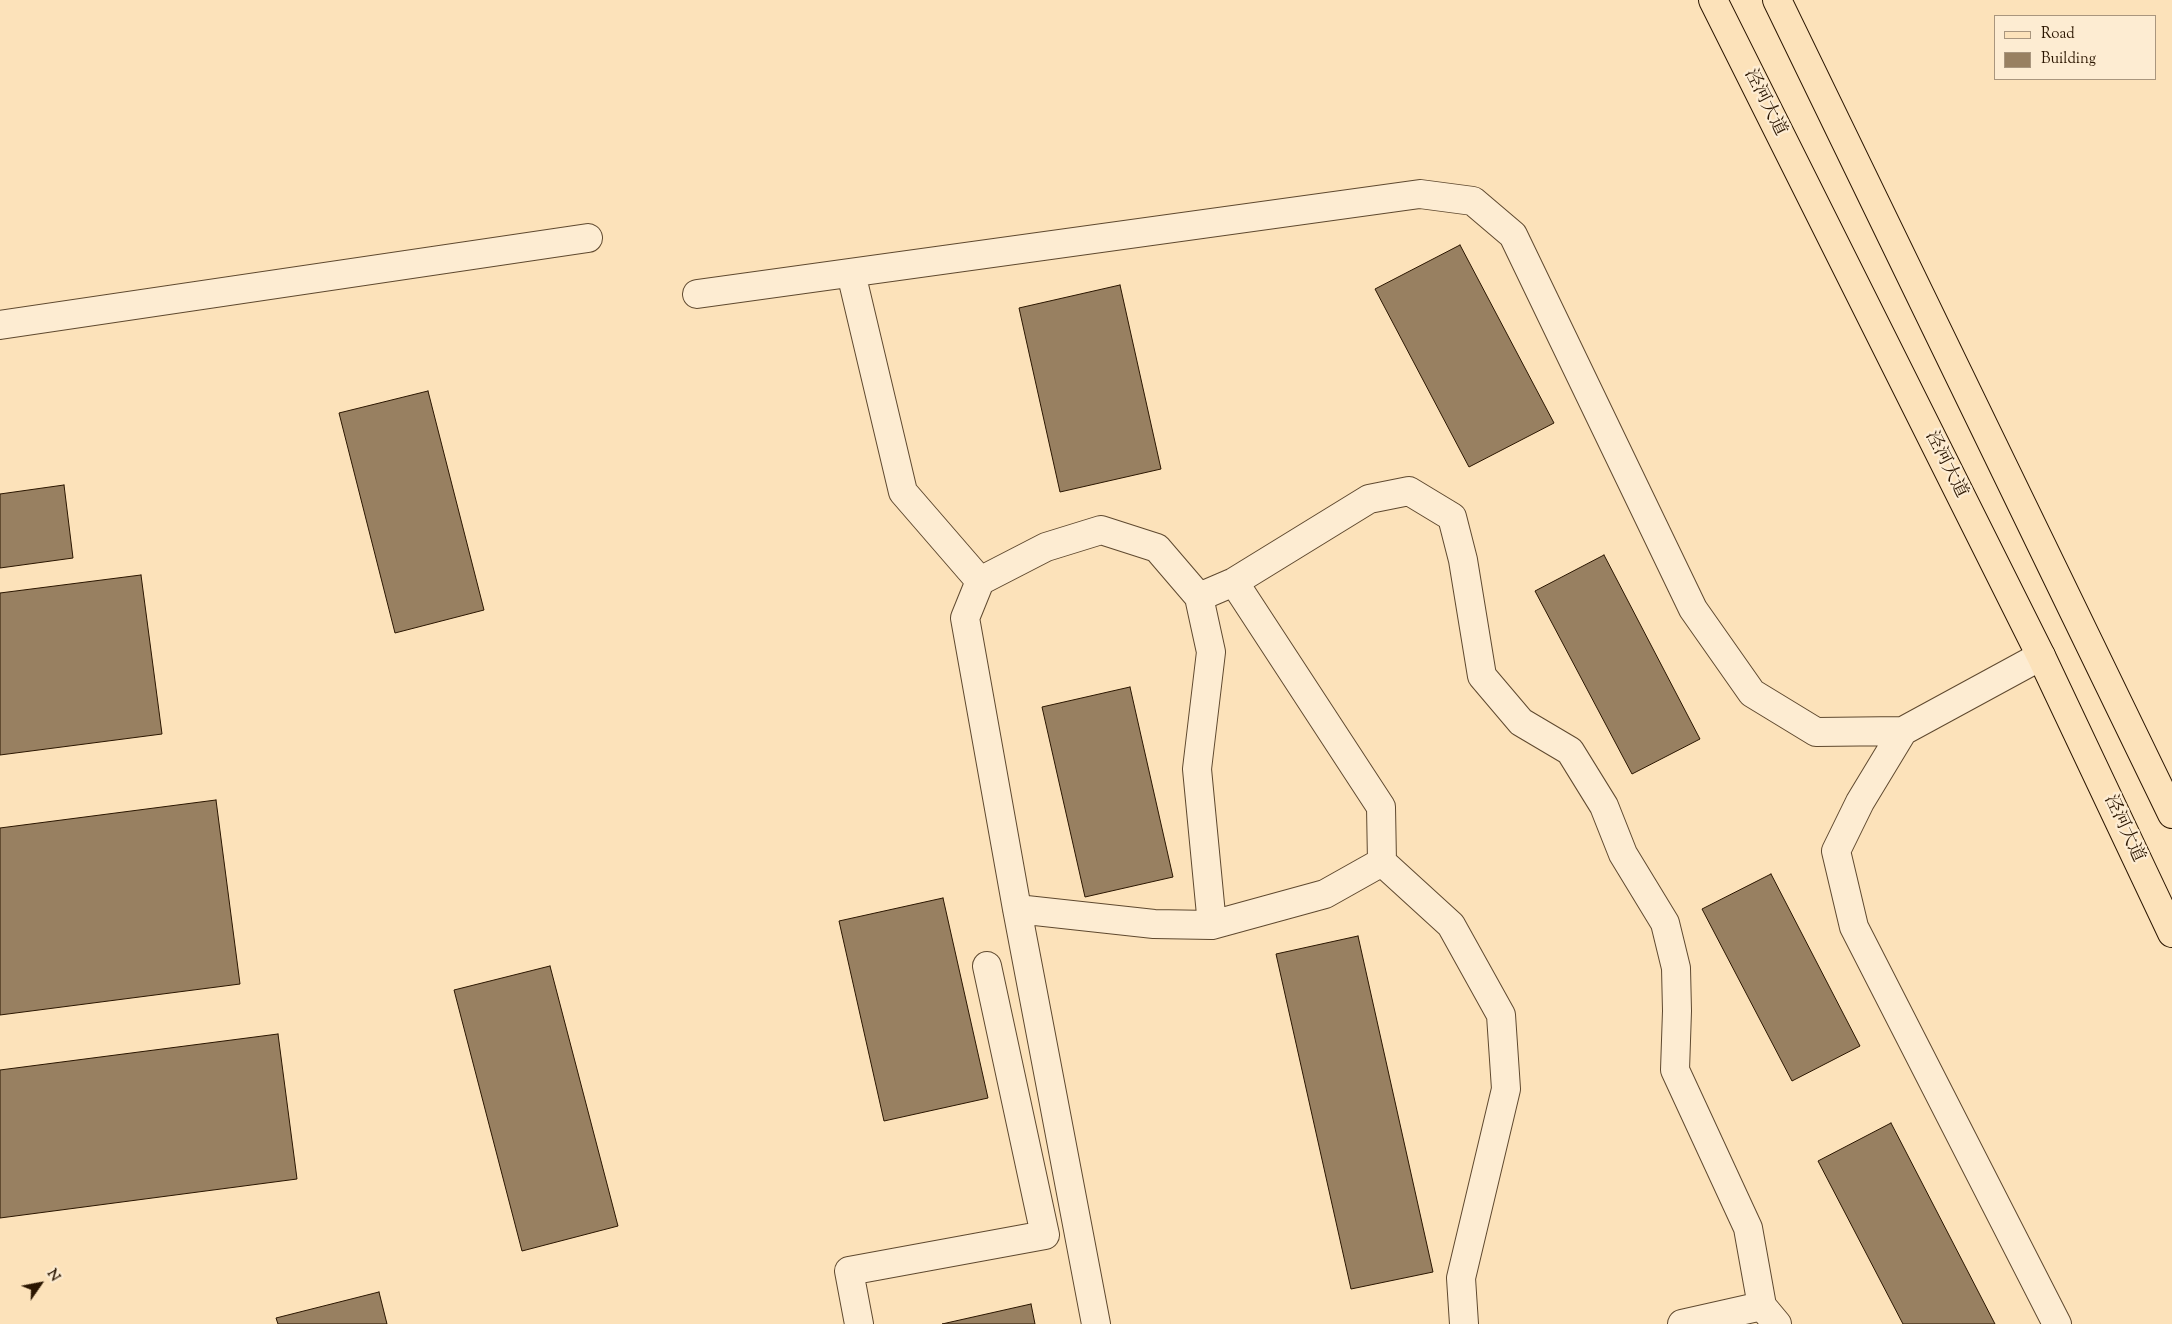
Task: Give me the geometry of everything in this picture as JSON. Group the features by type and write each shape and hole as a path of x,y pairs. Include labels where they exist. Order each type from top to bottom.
{"main road":[{"name":"泾河大道","path":"1712,0 2041,656 2172,933"},
{"path":"1777,0 2172,814"}],"street":[{"path":"697,294 1420,194 1473,201 1513,235 1693,609 1752,693 1816,732 1903,731 2041,656"},
{"path":"0,325 588,238"},
{"path":"851,273 903,492 980,581"},
{"path":"1199,597 1234,582 1369,499 1409,491 1452,517 1463,560 1482,676 1521,722 1570,751 1604,806 1623,854 1665,923 1676,968 1677,1011 1674,1070 1748,1228 1769,1315 1682,1324"},
{"path":"1096,1324 1017,909 965,618 980,581 1046,547 1101,530 1157,548 1199,597 1211,652 1197,769 1212,925"},
{"path":"1234,582 1381,807 1382,862 1451,925 1501,1014 1506,1090 1461,1278 1464,1324"},
{"path":"1903,731 1860,802 1836,851 1854,927 2057,1324"},
{"path":"1017,909 1154,924 1212,925 1325,894 1382,862"},
{"path":"860,1324 849,1271 1045,1234 987,966"}],"building":[{"path":"1460,245 1554,423 1469,467 1375,289"},
{"path":"1120,285 1161,469 1060,492 1019,308"},
{"path":"428,391 484,610 395,633 339,413"},
{"path":"64,485 73,558 0,568 0,494"},
{"path":"1604,555 1700,739 1632,774 1535,591"},
{"path":"141,575 162,734 0,755 0,593"},
{"path":"1130,687 1173,877 1085,897 1042,707"},
{"path":"216,800 240,984 0,1015 0,828"},
{"path":"1771,874 1860,1046 1792,1081 1702,909"},
{"path":"943,898 988,1098 884,1121 839,921"},
{"path":"1358,936 1433,1272 1351,1289 1276,954"},
{"path":"550,966 618,1226 522,1251 454,990"},
{"path":"278,1034 297,1179 0,1218 0,1070"},
{"path":"1891,1123 1995,1324 1903,1324 1818,1161"},
{"path":"379,1292 387,1324 278,1324 276,1318"},
{"path":"1031,1304 1035,1324 942,1324"}]}
